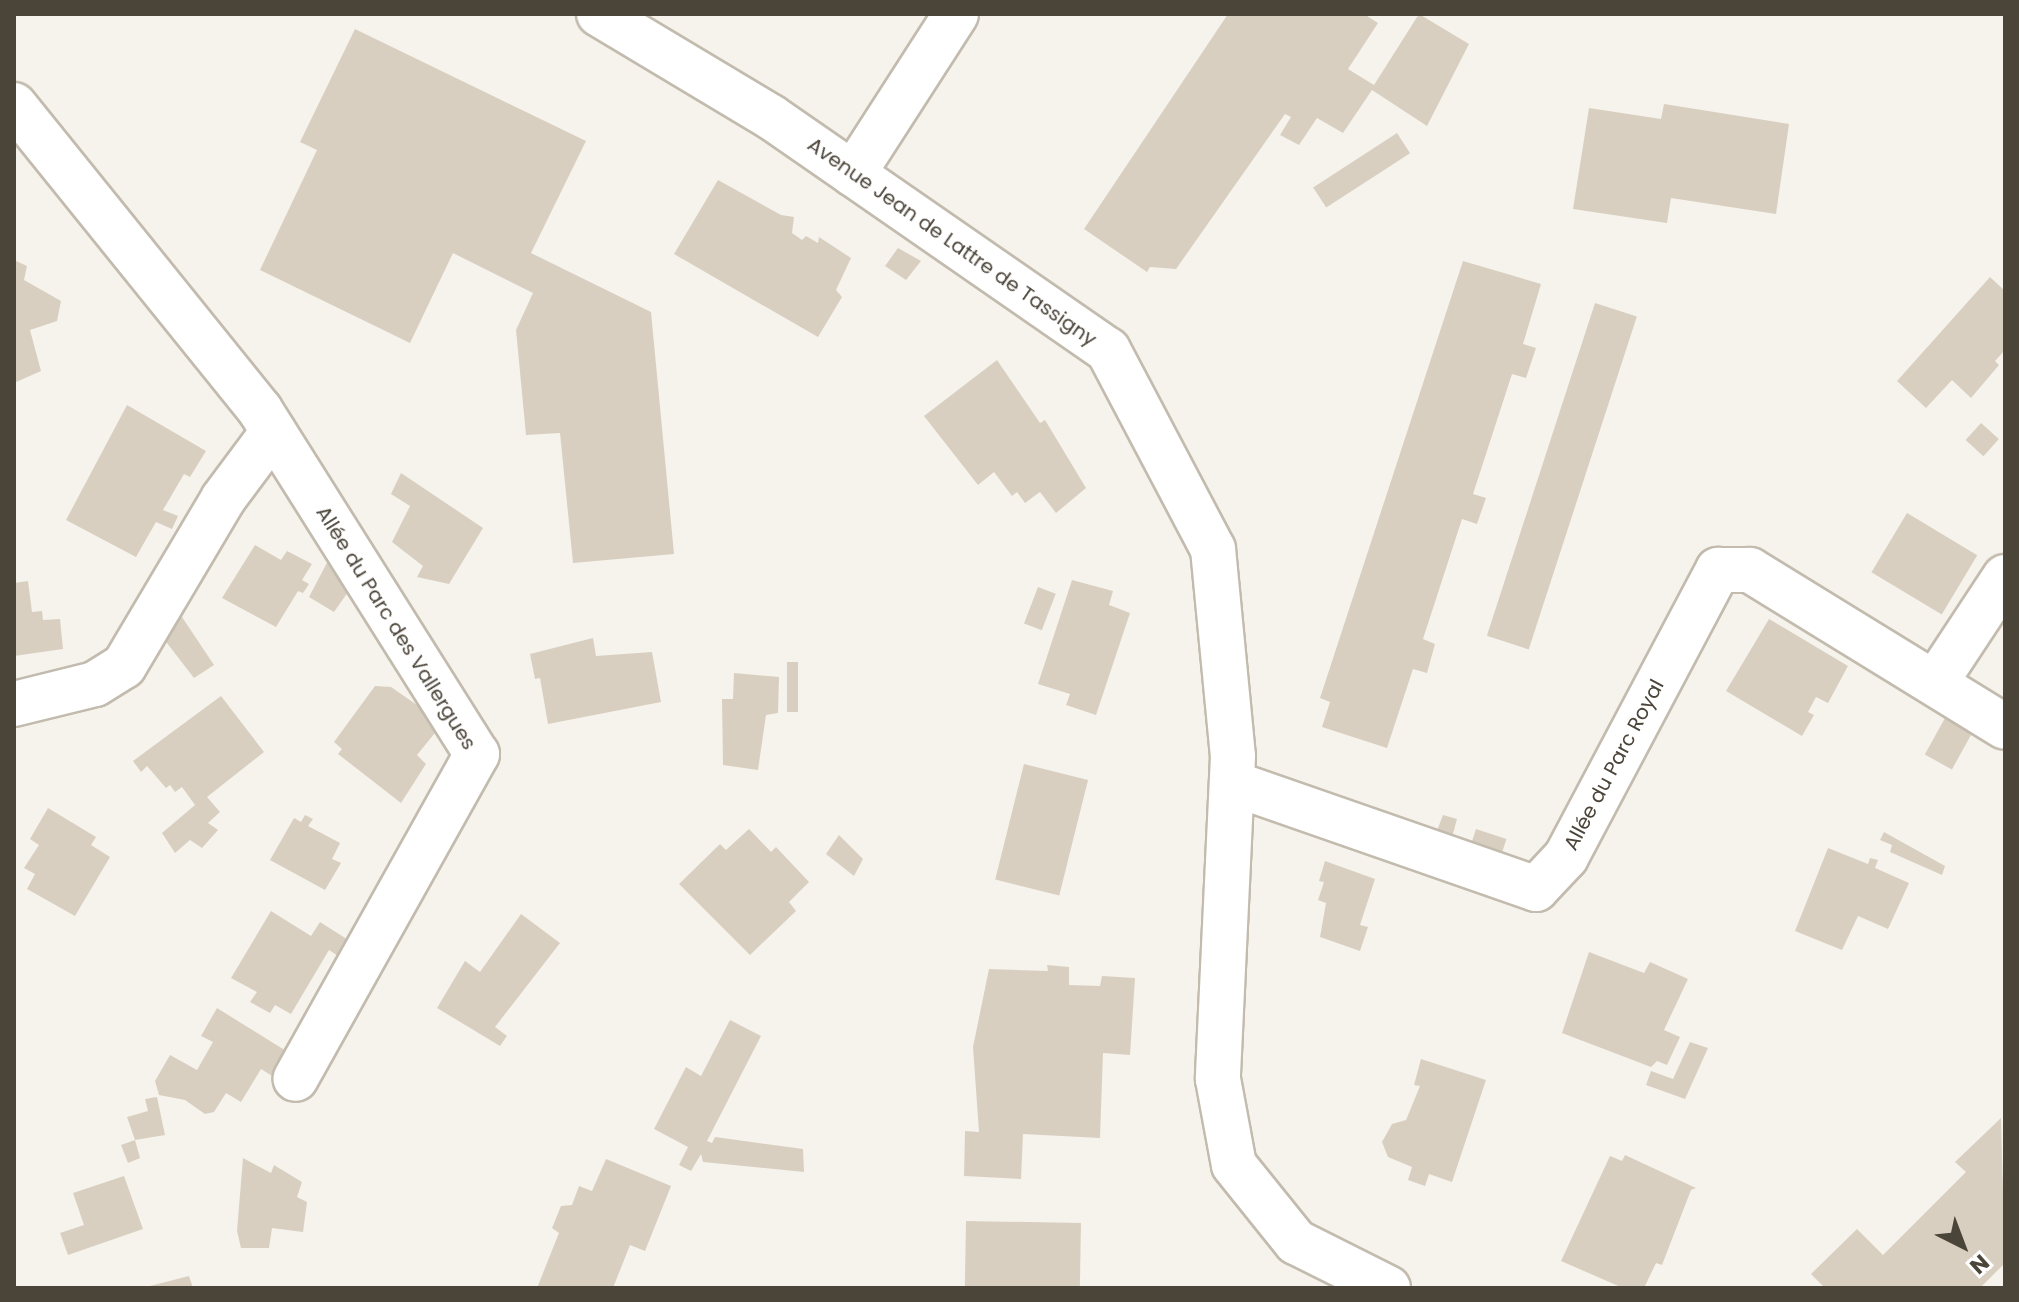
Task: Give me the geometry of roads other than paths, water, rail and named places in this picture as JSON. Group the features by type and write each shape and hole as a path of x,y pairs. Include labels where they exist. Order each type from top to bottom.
{"street":[{"name":"Avenue Jean de Lattre de Tassigny","path":"599,14 771,117 1108,350 1213,549 1232,783 1218,1079 1234,1165 1296,1242 1388,1288"},
{"path":"853,174 956,14"},
{"name":"Allée du Parc des Vallergues","path":"14,105 273,432 477,754 295,1079"},
{"path":"14,704 95,684 124,666 223,499 273,432"},
{"name":"Allée du Parc Royal","path":"1232,783 1536,889 1566,857 1718,570 1750,570 2005,727"},
{"path":"1935,683 2005,577"}]}
